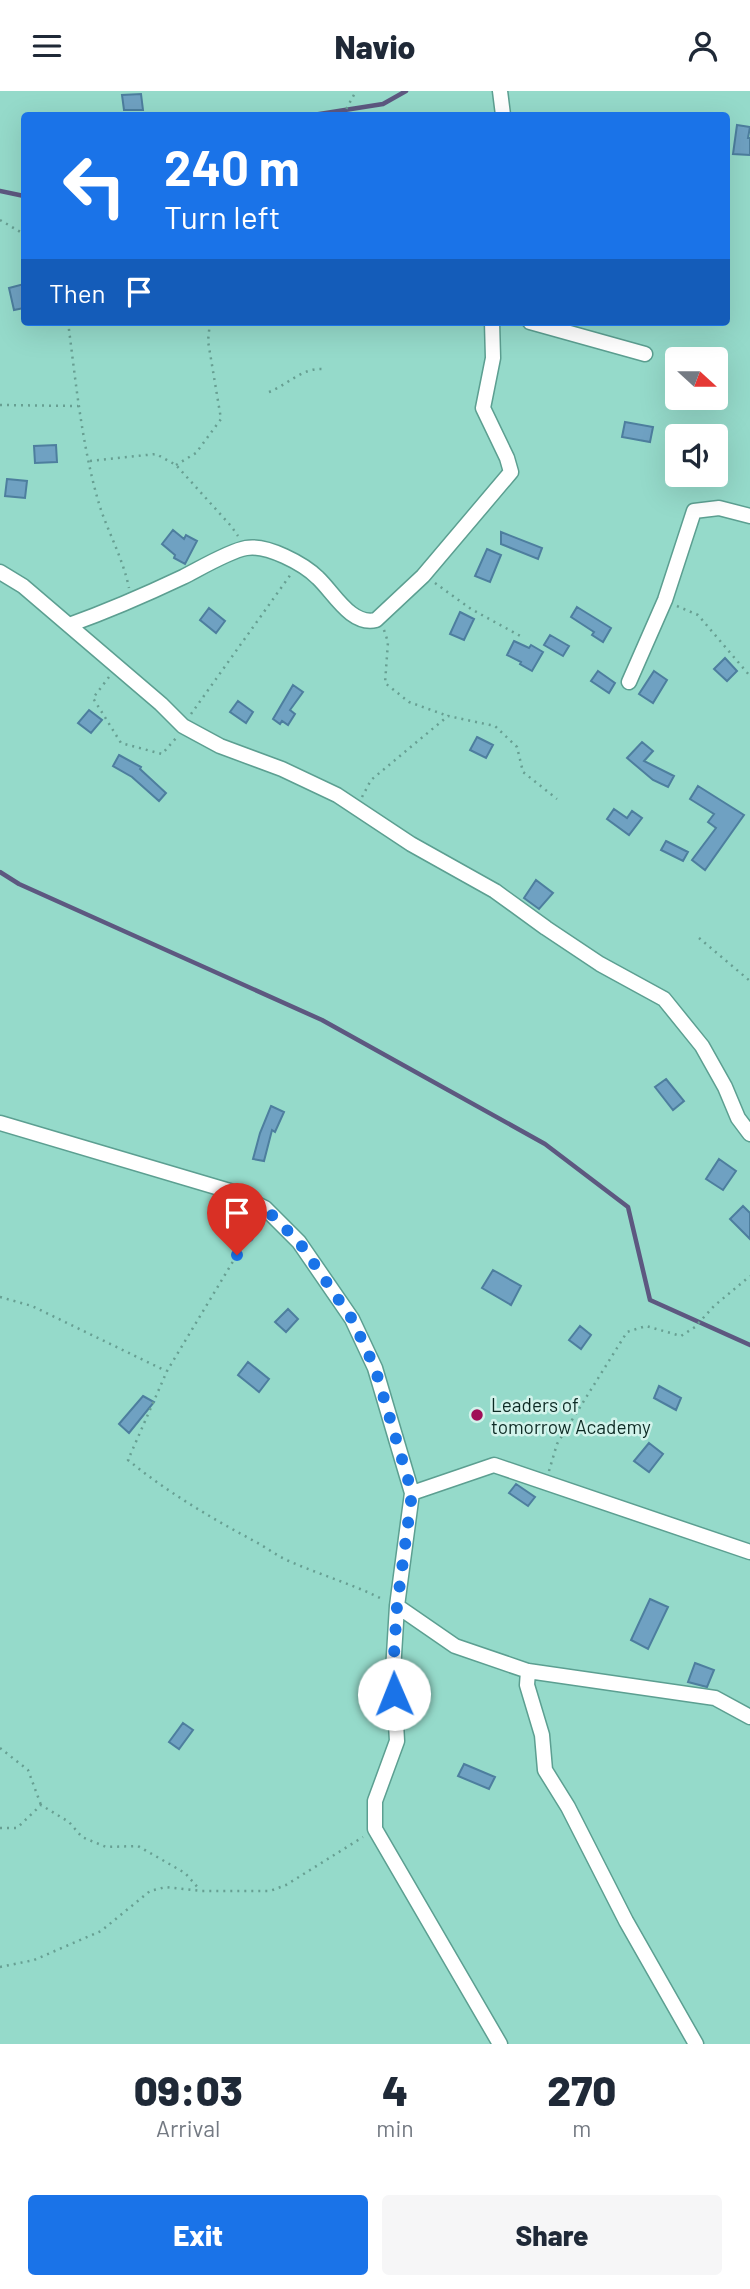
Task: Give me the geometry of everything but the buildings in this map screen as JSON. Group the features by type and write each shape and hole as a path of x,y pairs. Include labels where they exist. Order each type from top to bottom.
{"street":[{"path":"500,91 503,112"},
{"path":"69,625 132,601 246,548 268,549 302,566 317,577 356,617 371,621 379,617 424,576 511,472 507,457 483,408 493,358 492,326"},
{"path":"544,326 645,354"},
{"path":"629,682 664,600 694,511 719,508 750,516"},
{"path":"0,572 23,586 183,726 220,746 315,783 411,844 495,891 600,964 664,999 702,1047 725,1087 738,1118 750,1134"},
{"path":"0,1123 233,1192 265,1208 299,1242 352,1319 375,1368 412,1493 397,1606 393,1671 397,1741 375,1801 375,1829 500,2044"},
{"path":"412,1493 494,1465 750,1552"},
{"path":"397,1606 455,1646 528,1671 715,1697 750,1717"},
{"path":"528,1671 527,1685 542,1735 545,1770 568,1807 626,1921 696,2044"}],"path":[{"path":"345,112 356,91"},
{"path":"0,220 21,232"},
{"path":"68,326 78,406 100,506 125,570 132,601"},
{"path":"176,465 196,453 221,419 208,341 210,326"},
{"path":"269,392 309,370 322,369"},
{"path":"0,405 78,406"},
{"path":"90,461 156,454 176,465 231,526 246,548"},
{"path":"116,666 93,698 121,743 162,754 180,734 288,576 302,566"},
{"path":"424,576 471,609 524,638"},
{"path":"664,600 698,615 750,676"},
{"path":"379,617 388,642 385,683 409,702 448,716 495,726 517,747 523,772 557,799"},
{"path":"355,809 371,779 448,716"},
{"path":"699,938 750,981"},
{"path":"265,1208 167,1371 128,1460 149,1478 285,1559 397,1606"},
{"path":"545,1484 557,1444 627,1332 646,1326 681,1336 695,1327 715,1305 750,1276"},
{"path":"0,1297 32,1306 167,1371"},
{"path":"0,1748 28,1770 41,1805 69,1822 82,1837 106,1847 138,1846 185,1873 201,1891"},
{"path":"0,1828 17,1828 41,1805"},
{"path":"0,1967 34,1960 101,1931 150,1891 166,1887 201,1891 270,1891 286,1885 375,1829"}],"waterway":[{"path":"332,112 383,104 406,91"},
{"path":"0,191 21,195"},
{"path":"0,872 19,884 322,1020 545,1144 628,1207 650,1300 750,1345"}],"place":[{"name":"Leaders of tomorrow Academy","path":"477,1415"}],"route":[{"path":"237,1255 265,1208 299,1242 352,1319 375,1368 412,1493 397,1606 394,1694"}]}
